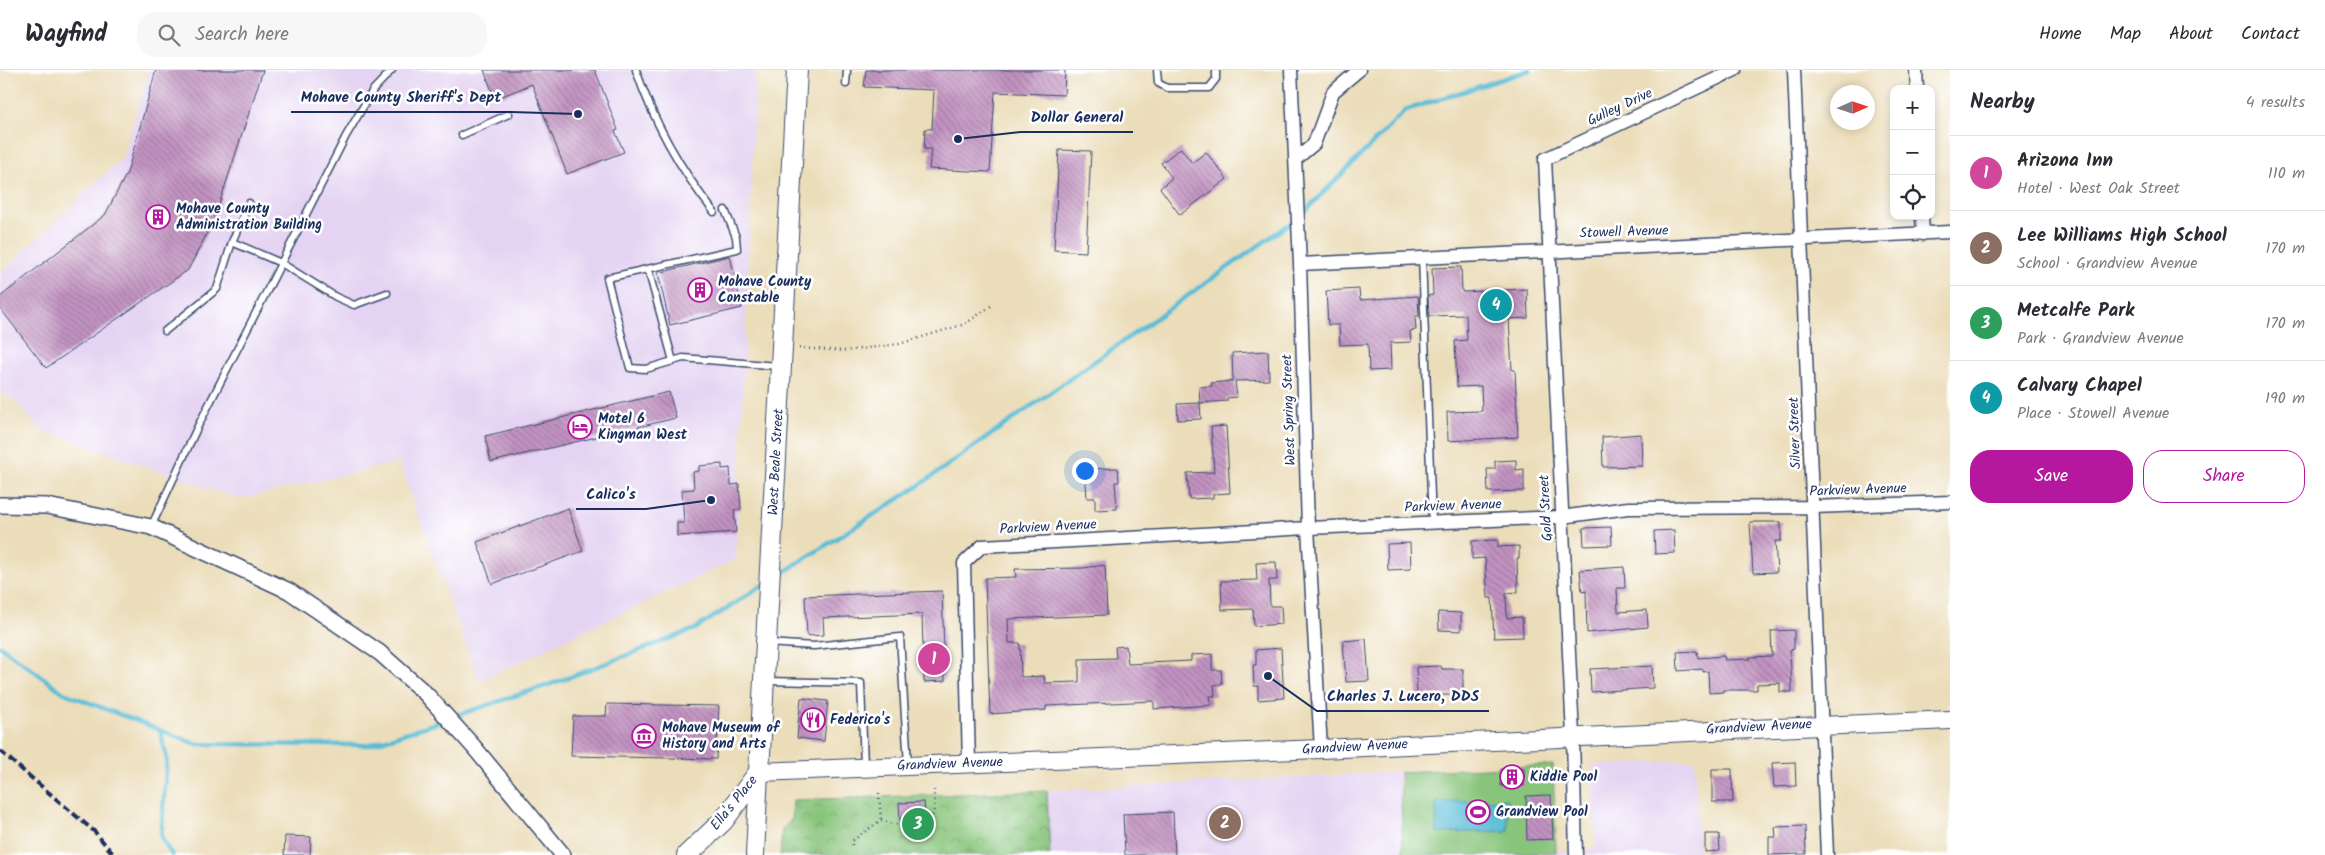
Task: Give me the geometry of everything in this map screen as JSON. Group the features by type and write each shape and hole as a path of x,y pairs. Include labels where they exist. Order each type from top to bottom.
{"main road":[{"name":"West Beale Street","path":"755,855 797,70"},
{"name":"Grandview Avenue","path":"759,772 1321,749 1821,724 1950,720"},
{"name":"Ella's Place","path":"687,855 723,821 759,772"}],"street":[{"name":"West Spring Street","path":"1291,70 1300,264 1308,528 1321,749"},
{"path":"1296,159 1314,144 1333,92 1359,70"},
{"name":"Gulley Drive","path":"1545,159 1735,70"},
{"name":"Silver Street","path":"1794,70 1827,855"},
{"path":"1916,70 1917,85"},
{"name":"Gold Street","path":"1545,159 1573,736 1576,855"},
{"path":"1922,220 1923,234"},
{"name":"Stowell Avenue","path":"1300,264 1550,250 1950,232"},
{"name":"Parkview Avenue","path":"969,764 964,563 982,546 1308,528 1561,517 1628,508 1813,507 1950,502"},
{"path":"0,505 47,506 150,526 289,591 380,653 426,694 473,746 563,855"}],"lane":[{"path":"150,526 197,428 346,136 373,90 392,70"},
{"path":"636,70 658,126 684,173 714,212"},
{"path":"846,84 847,70"},
{"path":"1157,70 1158,83 1167,88 1209,88 1216,79 1216,70"},
{"path":"462,135 509,114"},
{"path":"165,331 217,289 232,242 248,203"},
{"path":"725,210 736,237 737,249 607,278 630,368 646,369 683,358 782,356"},
{"path":"232,242 281,263 336,297 354,305 387,293"},
{"path":"1422,257 1432,522"},
{"path":"648,268 673,361"},
{"path":"766,634 814,646 900,637 908,766"},
{"path":"764,681 861,683 864,768"}],"path":[{"path":"782,356 899,344 965,324 991,306"},
{"path":"881,820 898,826 911,825 928,820 933,813 934,790"},
{"path":"879,793 881,820"},
{"path":"911,819 911,825"},
{"path":"852,845 852,841 881,820"}],"shaded area":[{"path":"149,70 756,70 736,559 479,681 399,462 240,499 41,430 14,400 0,392 0,274 123,157"},
{"path":"1695,760 1699,855 1500,855 1596,849 1592,765"},
{"path":"1400,772 1403,855 1050,855 1047,791"}],"green space":[{"name":"Grandview Pool","path":"1553,765 1556,852 1500,855 1403,855 1400,772"},
{"path":"1047,791 1050,855 780,855 782,829 792,819 793,800"}],"water":[{"path":"1507,799 1508,831 1437,833 1436,802"}],"building":[{"name":"Mohave County Administration Building","path":"156,70 263,70 214,220 188,270 46,368 0,308 0,297 105,215 127,173"},
{"path":"484,70 595,70 618,130 615,131 624,152 567,174 532,84 495,99"},
{"path":"866,70 1065,70 1064,95 995,92 990,172 929,169 931,149 924,149 925,129 932,129 934,90 864,87"},
{"path":"1181,148 1192,163 1206,152 1227,179 1180,215 1160,188 1172,178 1161,163"},
{"path":"1059,150 1091,151 1086,252 1054,250"},
{"name":"Mohave County Constable","path":"730,256 742,308 670,325 658,273"},
{"path":"1461,267 1462,292 1527,289 1528,318 1509,319 1512,370 1515,370 1518,437 1448,441 1447,412 1482,411 1481,386 1457,387 1455,341 1467,340 1466,315 1429,316 1428,296 1433,295 1432,268"},
{"path":"1359,289 1360,300 1418,296 1419,316 1415,316 1416,330 1410,331 1411,342 1390,343 1391,370 1369,371 1368,344 1340,345 1339,325 1328,325 1326,291"},
{"path":"1268,351 1269,380 1235,381 1237,397 1227,398 1227,401 1200,403 1199,387 1212,386 1211,383 1233,381 1232,353"},
{"name":"Motel 6 Kingman West","path":"669,392 676,418 491,462 485,436"},
{"path":"1200,403 1201,419 1178,420 1177,404"},
{"path":"1226,426 1230,493 1213,494 1213,498 1189,499 1187,473 1214,472 1211,427"},
{"path":"1641,434 1642,466 1603,467 1602,437"},
{"path":"1516,460 1516,470 1524,469 1524,491 1488,492 1487,469 1495,469 1495,461"},
{"path":"722,464 722,469 730,468 731,485 739,484 741,509 734,510 736,532 677,536 677,523 684,523 682,490 694,489 693,472 699,471 699,466"},
{"path":"1118,468 1119,482 1115,482 1117,509 1095,510 1095,498 1087,498 1085,469"},
{"path":"568,508 583,551 492,584 477,542"},
{"path":"1750,522 1781,522 1781,541 1775,541 1777,572 1753,573"},
{"path":"1611,527 1612,545 1584,546 1583,528"},
{"path":"1674,530 1675,553 1655,554 1654,531"},
{"path":"1498,540 1498,547 1519,546 1519,558 1517,558 1518,592 1506,593 1507,618 1522,617 1523,637 1494,638 1492,598 1488,598 1485,558 1472,559 1472,541"},
{"path":"1410,543 1411,569 1388,570 1387,544"},
{"path":"1276,562 1277,580 1269,580 1270,606 1281,606 1282,624 1254,626 1253,609 1222,610 1221,581 1257,580 1256,563"},
{"path":"1105,565 1107,615 1008,619 1009,643 1020,643 1021,677 1044,676 1045,683 1079,682 1079,659 1116,658 1115,647 1126,646 1128,664 1191,661 1191,655 1212,654 1212,670 1221,670 1222,684 1214,685 1215,696 1210,696 1211,705 1154,709 1154,701 1046,706 1046,710 990,714 985,578 1016,577 1015,569 1083,568"},
{"path":"1624,567 1625,588 1617,588 1618,612 1647,610 1648,627 1587,633 1586,591 1582,592 1580,570"},
{"path":"942,591 945,681 924,682 922,614 823,618 824,635 807,636 805,596"},
{"path":"1438,612 1461,613 1461,631 1439,630"},
{"path":"1794,630 1794,649 1790,650 1792,692 1780,692 1780,683 1757,684 1757,690 1723,690 1723,692 1709,693 1708,671 1703,672 1703,669 1678,671 1677,652 1697,651 1698,658 1724,656 1725,660 1772,656 1771,631"},
{"path":"1366,639 1369,681 1346,682 1343,641"},
{"path":"1281,648 1284,698 1258,700 1258,686 1254,686 1253,665 1256,665 1256,650"},
{"path":"1441,666 1442,669 1463,669 1463,690 1456,690 1456,695 1417,695 1416,667"},
{"path":"1652,666 1653,688 1591,692 1590,669"},
{"name":"Federico's","path":"801,698 828,701 824,741 797,738"},
{"name":"Mohave Museum of History and Arts","path":"607,704 719,706 716,759 571,756 573,716 606,716"},
{"path":"1795,762 1796,786 1774,787 1772,763"},
{"name":"Kiddie Pool","path":"1501,769 1524,769 1524,786 1501,786"},
{"path":"1712,769 1732,769 1733,802 1712,802"},
{"path":"1551,795 1553,839 1527,840 1526,796"},
{"path":"924,802 925,818 900,820 899,803"},
{"path":"1173,812 1175,855 1125,855 1123,814"},
{"path":"1805,826 1806,854 1769,855 1769,837 1776,837 1775,827"},
{"path":"1705,834 1719,834 1720,851 1705,852"},
{"path":"285,836 311,837 310,855 284,855"}],"waterway":[{"path":"1301,215 1406,110 1530,70"},
{"path":"776,577 914,489 1295,220"},
{"path":"452,717 557,682 695,629 763,585"},
{"path":"0,646 64,693 196,744 369,745 445,720"},
{"path":"160,730 167,759 161,837 172,855"}],"railway":[{"path":"0,751 95,832 114,855"}],"place":[{"name":"Mohave County Sheriff's Dept","path":"578,114"},
{"name":"Dollar General","path":"958,139"},
{"name":"Mohave County Administration Building","path":"158,217"},
{"name":"Mohave County Constable","path":"700,290"},
{"name":"Calvary Chapel","path":"1496,305"},
{"name":"Motel 6 Kingman West","path":"580,427"},
{"name":"Calico's","path":"711,500"},
{"name":"Arizona Inn","path":"934,659"},
{"name":"Charles J. Lucero, DDS","path":"1268,676"},
{"name":"Federico's","path":"813,720"},
{"name":"Mohave Museum of History and Arts","path":"644,736"},
{"name":"Kiddie Pool","path":"1512,777"},
{"name":"Grandview Pool","path":"1478,812"},
{"name":"Lee Williams High School","path":"1225,823"},
{"name":"Metcalfe Park","path":"918,824"}]}
